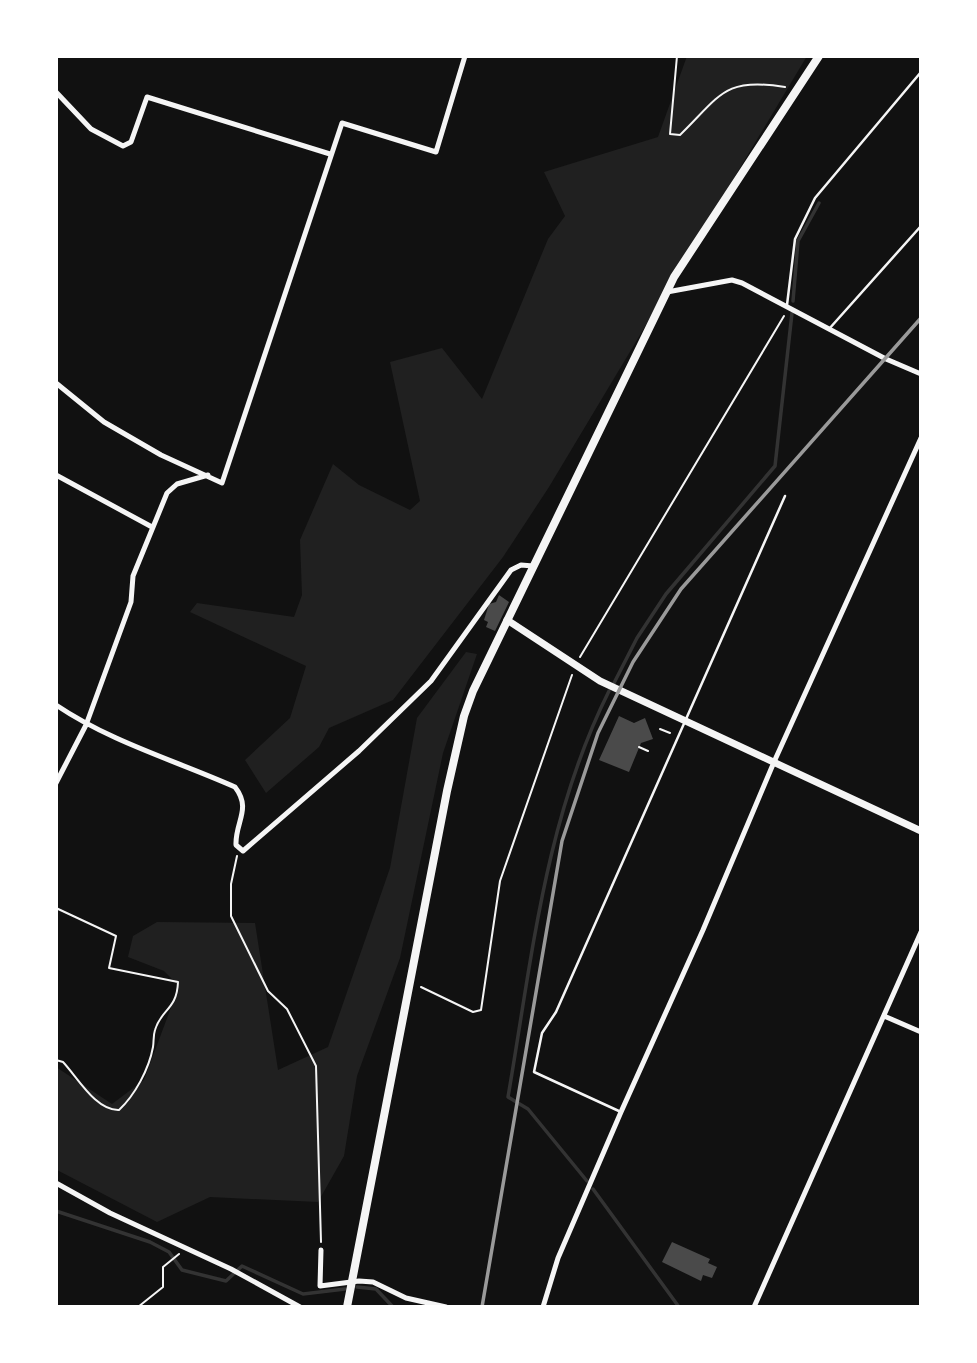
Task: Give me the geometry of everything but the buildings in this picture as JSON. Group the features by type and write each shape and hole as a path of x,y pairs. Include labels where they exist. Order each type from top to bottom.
{"main road":[{"path":"347,1307 454,755 473,691 688,251 819,56"}],"street":[{"path":"56,383 104,422 161,455 222,483 342,123 436,152 465,56"},
{"path":"56,92 91,129 123,146 131,142 147,97 330,154"},
{"path":"667,292 732,280 921,374"},
{"path":"544,1307 558,1258 621,1112 703,930 774,762 921,438"},
{"path":"56,475 152,527"},
{"path":"56,783 86,725 131,602 133,576 167,493 177,484 208,475"},
{"path":"56,705 86,725 234,787 243,797 243,811 236,836 239,848 243,850 359,751 431,681 511,570 521,565 533,566"},
{"path":"508,620 600,681 921,831"},
{"path":"754,1307 921,932"},
{"path":"884,1016 921,1032"},
{"path":"56,1183 110,1213 231,1269 300,1307"},
{"path":"321,1250 320,1286 353,1282 382,1284 405,1298 446,1307"}],"lane":[{"path":"787,306 795,239 815,198 857,144 921,72"},
{"path":"829,329 921,226"},
{"path":"621,1112 534,1072 542,1033 556,1012 785,496"}],"path":[{"path":"677,56 670,134 680,135 725,92 737,85 753,82 797,89"},
{"path":"660,729 677,736"},
{"path":"639,747 648,751"},
{"path":"239,848 231,884 231,916 268,991 287,1009 316,1066 321,1250"},
{"path":"56,908 116,936 109,968 178,982 177,998 154,1031 153,1047 145,1071 130,1100 120,1110 110,1110 100,1104 64,1062 56,1060"},
{"path":"138,1307 163,1287 163,1267 180,1254"}],"shaded area":[{"path":"687,56 807,56 549,487 503,557 393,700 329,728 319,747 266,793 245,760 290,718 306,666 190,612 197,603 294,617 302,595 300,540 333,464 359,485 410,510 420,501 390,362 442,348 482,399 548,239 565,216 544,172 658,137"},
{"path":"466,652 477,654 443,753 400,958 357,1076 344,1156 318,1202 210,1197 157,1222 57,1170 56,1067 112,1104 144,1080 179,986 164,971 128,957 133,936 157,922 255,923 278,1070 328,1047 390,868 417,718"}],"waterway":[{"path":"793,301 798,241 819,203"},
{"path":"614,683 637,638 666,594 775,466 792,313"},
{"path":"587,1181 528,1109 508,1097 534,941 555,839 587,739 609,691"},
{"path":"593,1189 679,1307"},
{"path":"56,1211 150,1242 169,1252 182,1270 226,1281 242,1266 303,1294 345,1289"},
{"path":"357,1287 376,1289 393,1307"}],"railway":[{"path":"482,1307 562,841 598,733 633,662 681,589 921,318"}]}
